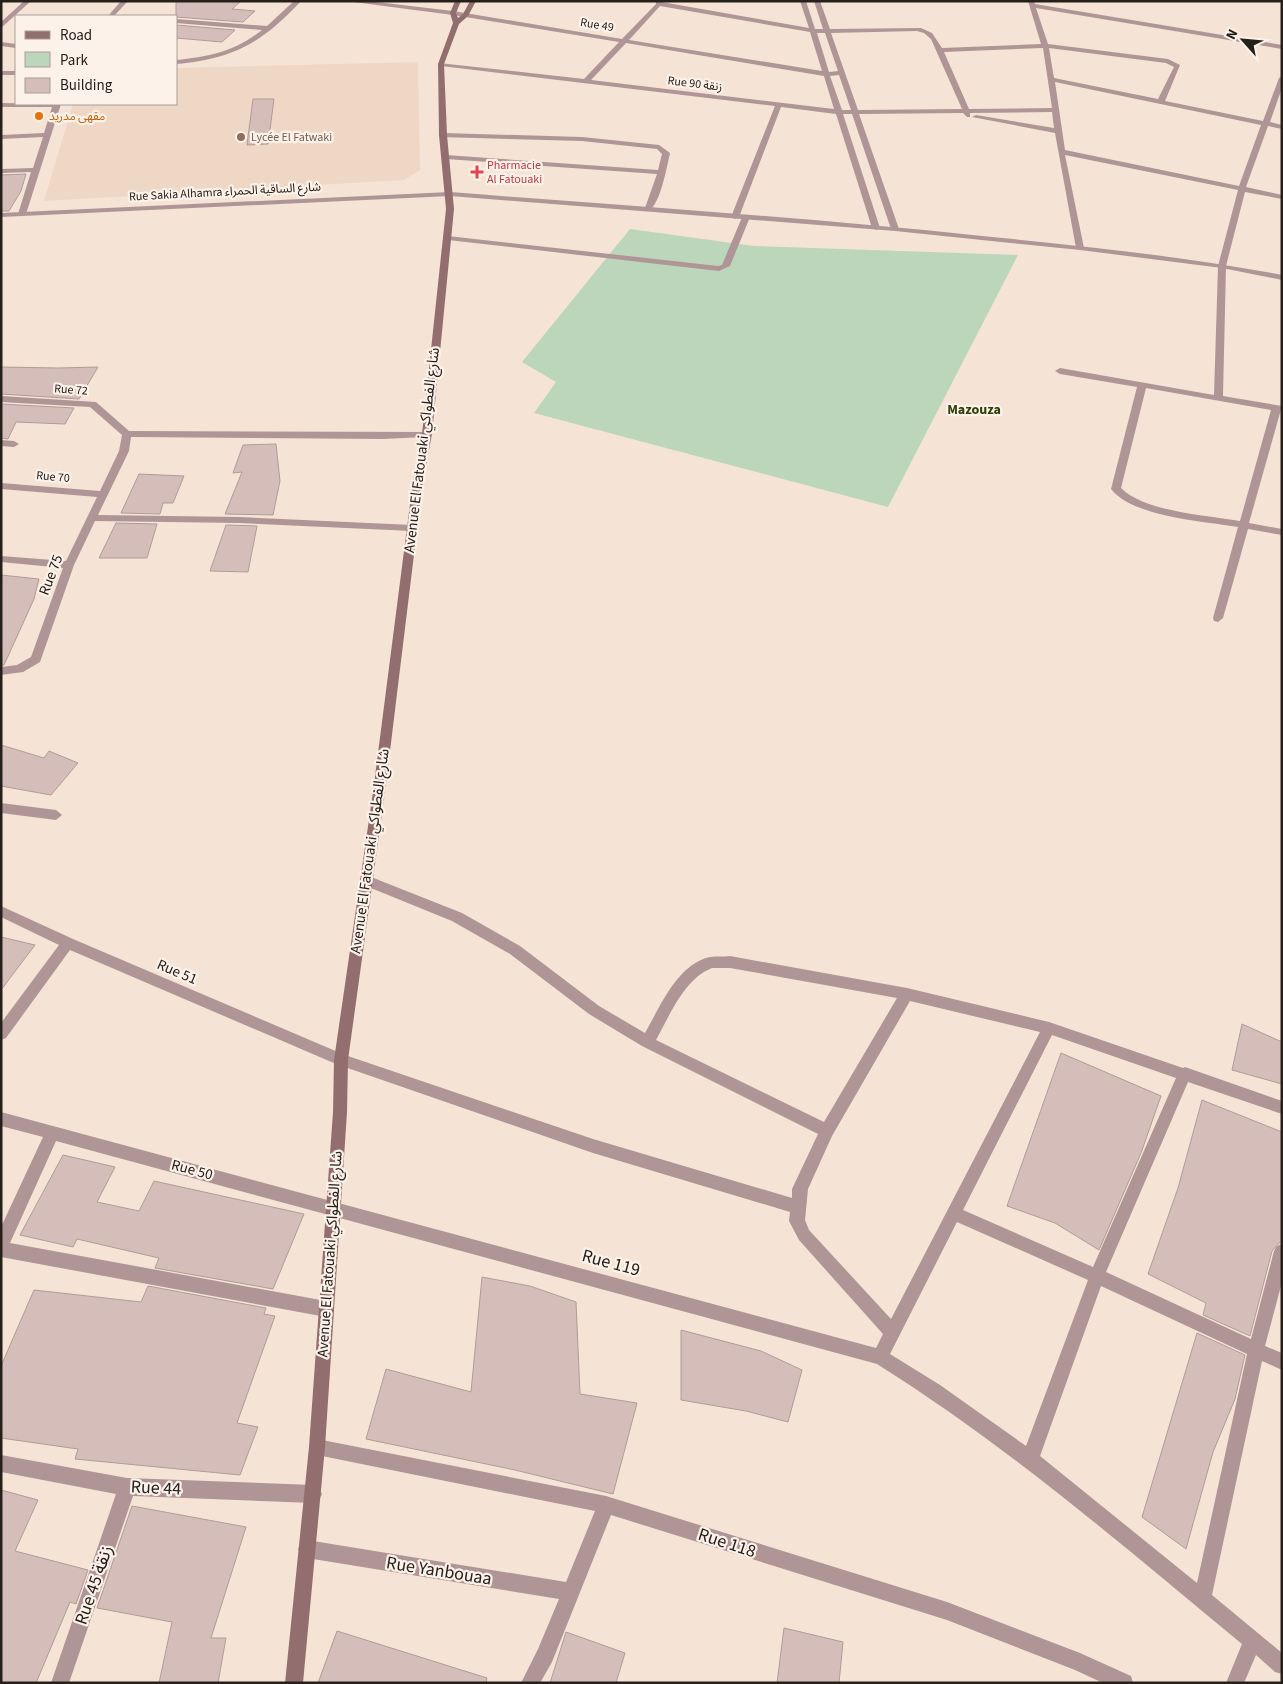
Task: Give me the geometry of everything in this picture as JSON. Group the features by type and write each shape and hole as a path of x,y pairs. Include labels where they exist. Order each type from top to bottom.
{"main road":[{"path":"456,24 453,13 458,1"},
{"name":"Avenue El Fatouaki شارع الفطواكي","path":"294,1683 317,1447 340,1112 340,1060 366,880 412,528 427,434 448,238 450,194 443,135 442,64 456,24 466,15 473,1"}],"street":[{"path":"1,26 28,1"},
{"path":"112,15 125,1"},
{"path":"178,62 211,59 230,54 244,47 298,1"},
{"name":"Rue 49","path":"349,1 453,13 826,74 841,73"},
{"path":"803,1 876,228"},
{"path":"817,1 895,229"},
{"path":"587,80 659,3 813,31 922,30 931,34 966,113"},
{"path":"1031,3 1047,46 1061,152 1080,248"},
{"path":"1031,3 1282,47"},
{"path":"178,21 268,28"},
{"path":"1,44 15,46"},
{"path":"939,50 1047,46 1157,58 1178,66 1161,101"},
{"name":"Rue 90 زنقة","path":"442,64 587,80 679,94 839,112 966,113"},
{"path":"1,72 15,73"},
{"path":"1218,398 1222,266 1242,189 1279,92 1282,78"},
{"path":"1051,79 1282,127"},
{"path":"735,217 779,104"},
{"path":"1,105 15,105"},
{"path":"22,214 34,170 57,105"},
{"path":"966,113 1055,110"},
{"path":"966,113 1058,131"},
{"path":"1,137 46,135"},
{"path":"443,135 582,139 662,148 666,153 662,172 649,208"},
{"path":"1061,152 1282,197"},
{"path":"446,157 662,172"},
{"path":"1,171 34,170"},
{"name":"Rue Sakia Alhamra شارع الساقية الحمراء","path":"1,215 450,194 649,208 735,217 895,229 1080,248 1222,266 1282,278"},
{"path":"448,238 719,270 726,266 746,217"},
{"path":"1060,371 1279,408 1218,618"},
{"path":"1142,385 1116,488 1126,498 1136,504 1282,532"},
{"name":"Rue 72","path":"1,399 93,404 127,434"},
{"path":"127,434 382,436 427,434"},
{"name":"Rue 75","path":"1,671 19,669 28,665 36,658 69,565 124,451 127,434"},
{"path":"1,443 14,444"},
{"name":"Rue 70","path":"1,486 103,494"},
{"path":"93,518 240,520 412,528"},
{"path":"1,559 69,565"},
{"path":"1,808 56,815"},
{"path":"366,880 457,917 515,950 594,1010 647,1042 827,1131"},
{"name":"Rue 51","path":"1,911 68,943 340,1060 594,1146 797,1207"},
{"path":"1,1034 68,943"},
{"path":"647,1042 678,991 696,970 710,963 730,962 908,994 1049,1028 1185,1073 1282,1108"},
{"path":"893,1333 804,1235 797,1221 797,1207 800,1189 827,1131 908,994"},
{"path":"880,1357 1049,1028"},
{"path":"1030,1459 1097,1276 1185,1073"},
{"name":"Rue 50","path":"1,1119 332,1207"},
{"path":"52,1133 30,1178 1,1248 326,1309"},
{"name":"Rue 119","path":"332,1207 880,1357 966,1411 1030,1459 1282,1665"},
{"path":"955,1214 1097,1276 1282,1362"},
{"path":"1202,1600 1256,1350 1282,1251"},
{"name":"Rue 118","path":"317,1447 606,1505 947,1611 1080,1662 1124,1683"},
{"name":"Rue 44","path":"1,1463 127,1487 313,1494"},
{"name":"Rue 45 زنقة","path":"60,1683 127,1487"},
{"path":"530,1683 544,1656 606,1505"},
{"name":"Rue Yanbouaa","path":"307,1550 571,1592"},
{"path":"1235,1683 1252,1641"}],"shaded area":[{"name":"Lycée El Fatwaki","path":"418,62 420,170 404,180 44,201 73,105 178,105 178,68"}],"green space":[{"path":"630,229 754,246 1018,255 888,507 534,413 556,382 522,362"}],"building":[{"path":"176,1 241,1 232,9 255,11 243,22 178,17 176,15"},
{"path":"178,25 235,30 222,42 178,38"},
{"path":"253,99 274,99 268,144 247,145"},
{"path":"26,174 21,191 9,211 1,211 1,175"},
{"path":"1,367 98,367 79,399 1,394"},
{"path":"1,404 74,408 65,424 16,422 8,439 1,438"},
{"path":"276,444 280,481 273,515 225,514 242,472 233,473 243,445"},
{"path":"139,474 184,476 173,503 163,503 160,514 121,513"},
{"path":"116,523 157,524 147,558 99,558"},
{"path":"226,525 257,526 248,572 210,571"},
{"path":"1,575 39,579 34,599 4,665 1,665"},
{"path":"1,745 44,758 49,751 78,763 51,795 1,786"},
{"path":"1,937 35,945 1,990"},
{"path":"1242,1024 1282,1042 1282,1084 1232,1070"},
{"path":"1061,1053 1161,1096 1141,1153 1099,1250 1055,1223 1007,1206"},
{"path":"1202,1100 1282,1132 1282,1240 1272,1251 1250,1336 1203,1315 1206,1303 1148,1274 1178,1188"},
{"path":"63,1155 115,1167 97,1202 139,1211 154,1181 304,1214 273,1289 155,1268 159,1258 77,1239 73,1247 20,1235"},
{"path":"482,1277 530,1286 576,1302 580,1394 637,1403 613,1494 515,1470 366,1439 386,1369 471,1392"},
{"path":"148,1286 266,1308 264,1314 275,1316 237,1423 258,1427 240,1475 75,1459 78,1449 1,1438 1,1366 34,1290 141,1302"},
{"path":"681,1330 761,1351 802,1370 788,1422 746,1411 681,1400"},
{"path":"1197,1333 1245,1355 1235,1399 1213,1452 1186,1549 1142,1517"},
{"path":"1,1490 38,1500 15,1551 88,1570 76,1604 70,1602 36,1683 1,1683"},
{"path":"132,1506 246,1527 211,1638 226,1638 218,1683 159,1683 172,1622 97,1608"},
{"path":"784,1628 843,1642 839,1683 777,1683"},
{"path":"337,1631 487,1678 486,1683 318,1683"},
{"path":"566,1632 625,1653 616,1683 550,1683"}],"place":[{"name":"مقهى مدريد","path":"39,116"},
{"name":"Lycée El Fatwaki","path":"241,137"},
{"name":"Pharmacie Al Fatouaki","path":"477,172"}],"district":[{"name":"Mazouza","path":"974,410"}]}
